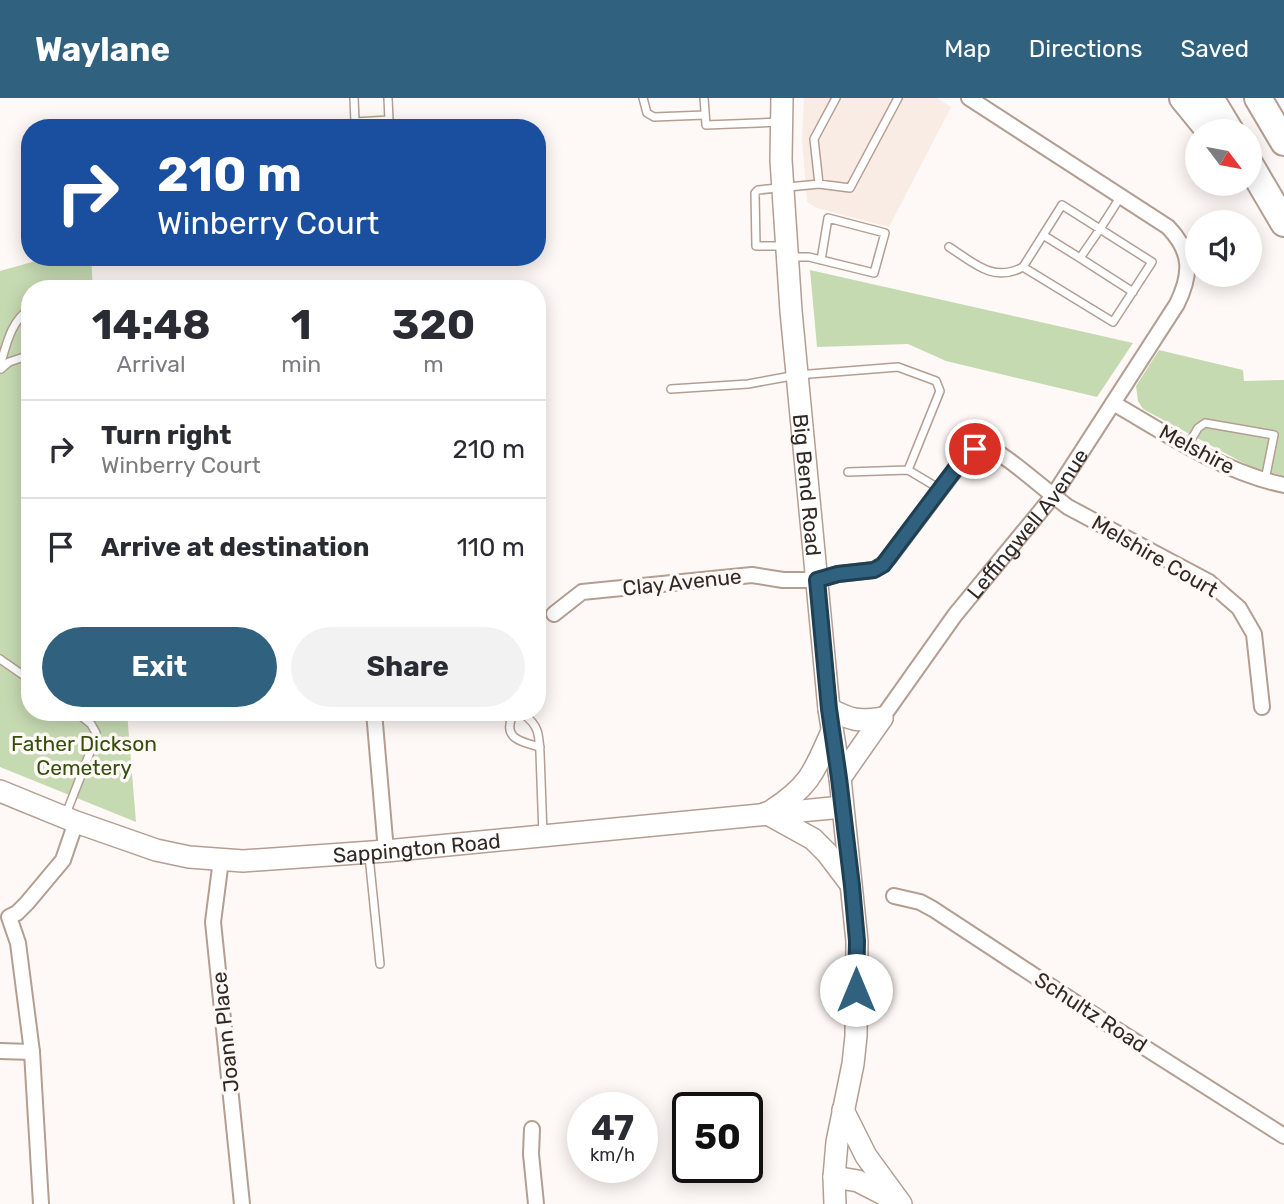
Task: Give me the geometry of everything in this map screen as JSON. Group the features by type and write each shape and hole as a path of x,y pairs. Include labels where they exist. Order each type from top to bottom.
{"highway":[{"path":"1183,98 1200,119"},
{"path":"1210,98 1223,119"},
{"path":"1258,98 1284,142"},
{"path":"1262,186 1282,220"},
{"path":"1262,194 1282,220"}],"main road":[{"name":"Big Bend Road","path":"782,98 782,187 797,375 829,709 857,941 856,1036 853,1065 837,1142 835,1204"},
{"path":"829,709 852,720 882,718"},
{"name":"Leffingwell Avenue","path":"839,778 882,718"},
{"path":"832,732 806,783 789,799 766,813 813,839 852,886"},
{"name":"Sappington Road","path":"0,791 70,820 156,850 189,857 243,861 842,807"},
{"path":"843,1110 866,1156 900,1204"},
{"path":"834,1177 858,1181 900,1204"},
{"path":"871,1204 889,1201 900,1204"}],"street":[{"path":"970,98 1121,196"},
{"name":"Leffingwell Avenue","path":"882,718 955,615 1053,496 1177,304 1184,289 1187,256 1177,236 1121,196"},
{"name":"Melshire","path":"1113,403 1222,464 1265,481 1284,485"},
{"name":"Melshire Court","path":"940,489 968,453 975,449 989,449 1038,482 1068,507 1209,582 1239,608 1254,634 1262,707"},
{"name":"Clay Avenue","path":"554,614 582,592 752,575 783,580 817,580 838,574 874,570 883,565 940,489"},
{"path":"374,721 377,851"},
{"path":"41,1204 32,1052 18,943 5,918 17,913 27,903 63,860 70,820"},
{"name":"Joann Place","path":"221,860 213,922 242,1204"},
{"name":"Schultz Road","path":"894,896 920,902 933,909 1114,1028 1282,1131"},
{"path":"0,1051 32,1052"},
{"path":"532,1129 531,1154 536,1204"}],"lane":[{"path":"354,98 355,119"},
{"path":"388,98 389,119"},
{"path":"643,98 647,113 654,117 705,115"},
{"path":"704,98 706,125 782,122"},
{"path":"819,184 814,139 836,98"},
{"path":"821,260 828,218 885,233 874,273 821,260 809,257 787,251 758,247 755,243 755,193 758,190 819,184 850,188 898,98"},
{"path":"1080,258 1121,196"},
{"path":"949,247 988,272 1012,273 1023,267 1062,205 1152,262 1113,322 1023,267"},
{"path":"1043,235 1133,292"},
{"path":"0,368 15,324 21,316"},
{"path":"0,368 21,358"},
{"path":"671,389 748,384 797,375 898,367 936,381 940,391 908,470"},
{"path":"1188,446 1198,428 1205,423 1274,435 1265,481"},
{"path":"848,472 908,470 940,489"},
{"path":"0,659 21,674"},
{"path":"70,820 96,733 87,721"},
{"path":"511,721 510,734 520,741 540,747"},
{"path":"533,721 538,731 540,747 543,835"},
{"path":"377,851 380,964"}],"shaded area":[{"path":"804,98 937,98 951,107 889,227 817,208 807,202 802,138"}],"green space":[{"name":"Father Dickson Cemetery","path":"21,265 92,266 92,280 21,280 21,721 128,721 136,822 0,767 0,271"},
{"path":"810,270 1133,343 1097,397 946,361 908,344 817,347"},
{"path":"1159,350 1243,370 1244,381 1284,380 1284,476 1249,466 1143,409 1138,401 1136,386"}],"route":[{"path":"856,990 857,941 852,886 829,709 817,580 838,574 874,570 883,565 962,460 975,449"}]}
